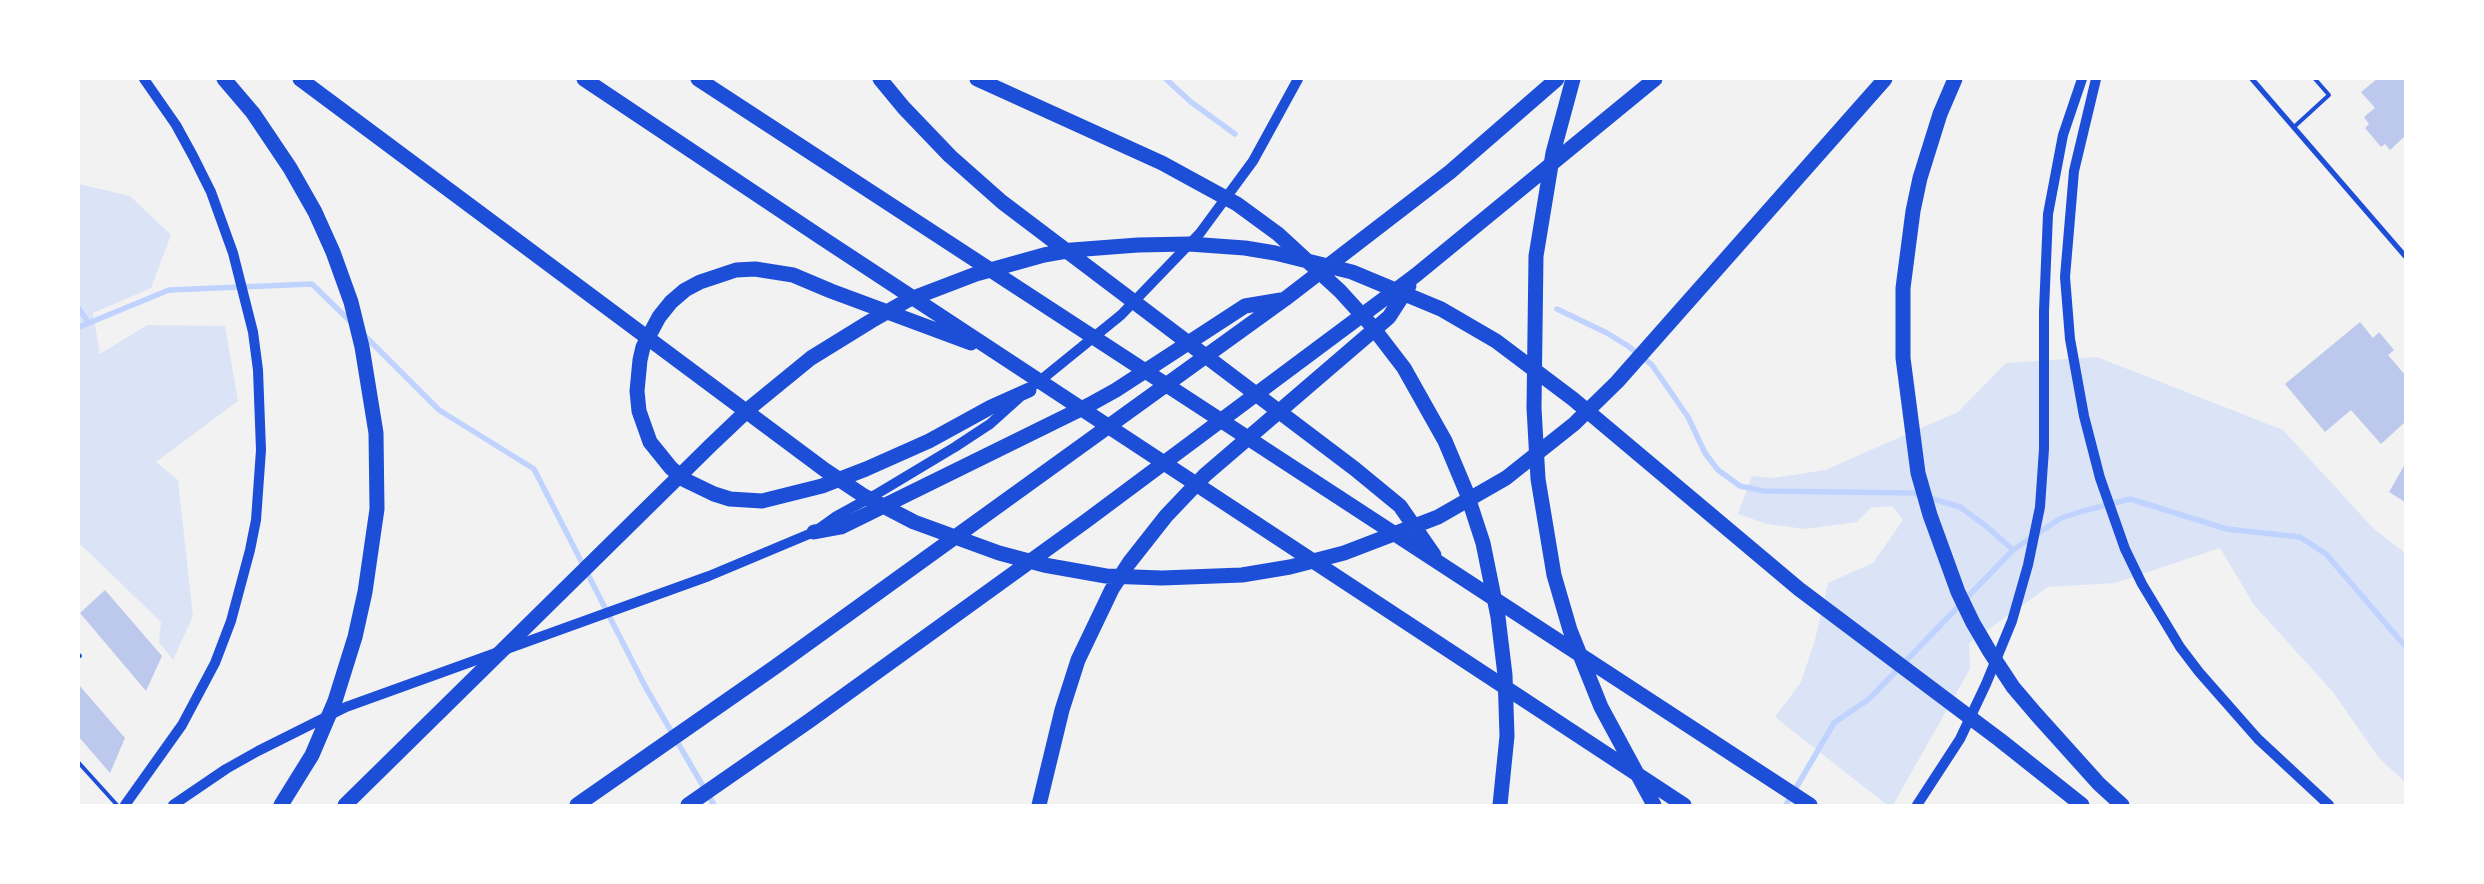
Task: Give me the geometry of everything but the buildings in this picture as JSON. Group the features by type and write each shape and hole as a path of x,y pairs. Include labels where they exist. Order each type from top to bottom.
{"highway":[{"path":"224,79 253,113 290,168 319,220 333,252 351,302 362,346 376,433 377,509 365,592 355,638 335,701 312,755 280,805"},
{"path":"300,79 825,470 896,514 975,546 1044,565 1106,576 1214,576 1290,567 1370,545 1458,507 1526,463 1574,424 1617,382 1884,79"},
{"path":"584,79 1609,758 1684,805"},
{"path":"698,79 1810,805"},
{"path":"880,79 904,108 950,156 994,196 1356,469 1400,506 1437,561"},
{"path":"977,79 1180,171 1237,204 1278,234 1340,290 1371,325 1404,368 1445,441 1475,515 1485,551 1498,617 1505,675 1507,736 1500,805"},
{"path":"577,805 775,667 1285,299 1450,172 1557,79"},
{"path":"1573,79 1553,153 1536,256 1534,408 1538,479 1554,575 1570,630 1601,707 1654,805"},
{"path":"688,805 809,721 1086,521 1416,275 1655,79"},
{"path":"1955,79 1940,114 1920,178 1912,211 1903,288 1902,358 1918,473 1958,592 1990,652 2013,687 2036,714 2100,784 2122,805"},
{"path":"346,805 724,432 781,381 832,344 908,300 1002,266 1072,250 1138,245 1189,244 1253,249 1325,263 1352,272 1441,309 1496,341 1573,399 1798,589 2000,740 2082,805"},
{"path":"995,352 830,291 793,275 755,269 736,270 700,282 685,290 671,302 660,317 643,347 640,360 637,383 639,410 650,442 671,468 685,480 714,494 730,499 762,501 814,488 866,469 929,441 991,406 1029,390"},
{"path":"1039,805 1062,710 1078,660 1108,596 1129,563 1166,516 1206,475 1390,317 1416,275"},
{"path":"814,532 840,527 1089,405 1116,390 1245,306 1285,299"},
{"path":"1609,758 1654,805"}],"main road":[{"path":"125,805 182,725 215,663 231,621 252,540 261,450 259,396 253,332 245,295 220,218 193,156 176,124 144,79"},
{"path":"173,805 226,769 328,716 392,689 709,576 814,532 983,428 1121,315 1200,233 1253,161 1298,79"},
{"path":"1917,805 1946,762 1974,711 2002,648 2030,558 2040,507 2044,449 2046,238 2051,192 2064,135 2082,79"},
{"path":"2096,79 2074,171 2065,277 2066,312 2077,381 2092,449 2125,549 2160,616 2199,672 2258,739 2330,805"}],"street":[{"path":"2252,79 2405,256"}],"lane":[{"path":"2294,127 2329,95 2316,79"},
{"path":"79,763 118,805"}],"shaded area":[{"path":"79,184 130,196 171,235 151,288 93,313 100,354 147,325 225,326 238,401 156,462 178,480 193,616 173,660 159,642 161,622 79,543"},
{"path":"2097,357 2283,430 2373,528 2405,553 2405,782 2380,759 2332,691 2254,605 2220,548 2115,583 2048,587 1969,643 1970,669 1893,805 1887,805 1775,717 1801,682 1815,640 1828,583 1873,563 1903,520 1892,506 1871,508 1857,522 1805,529 1767,524 1738,514 1752,476 1773,478 1825,470 1958,412 2006,363"}],"waterway":[{"path":"1166,79 1191,102 1235,134"},
{"path":"79,327 169,290 312,284 353,324"},
{"path":"79,309 89,323"},
{"path":"1557,309 1607,333 1628,346 1652,365 1688,417 1705,453 1718,470 1740,486 1764,491 1913,493 1960,507 1986,526 2013,550"},
{"path":"363,334 439,410 534,469 646,688 714,805"},
{"path":"1786,805 1834,723 1869,699 2013,550 2061,518 2083,511 2130,499 2227,529 2300,537 2326,554 2405,646"}]}
